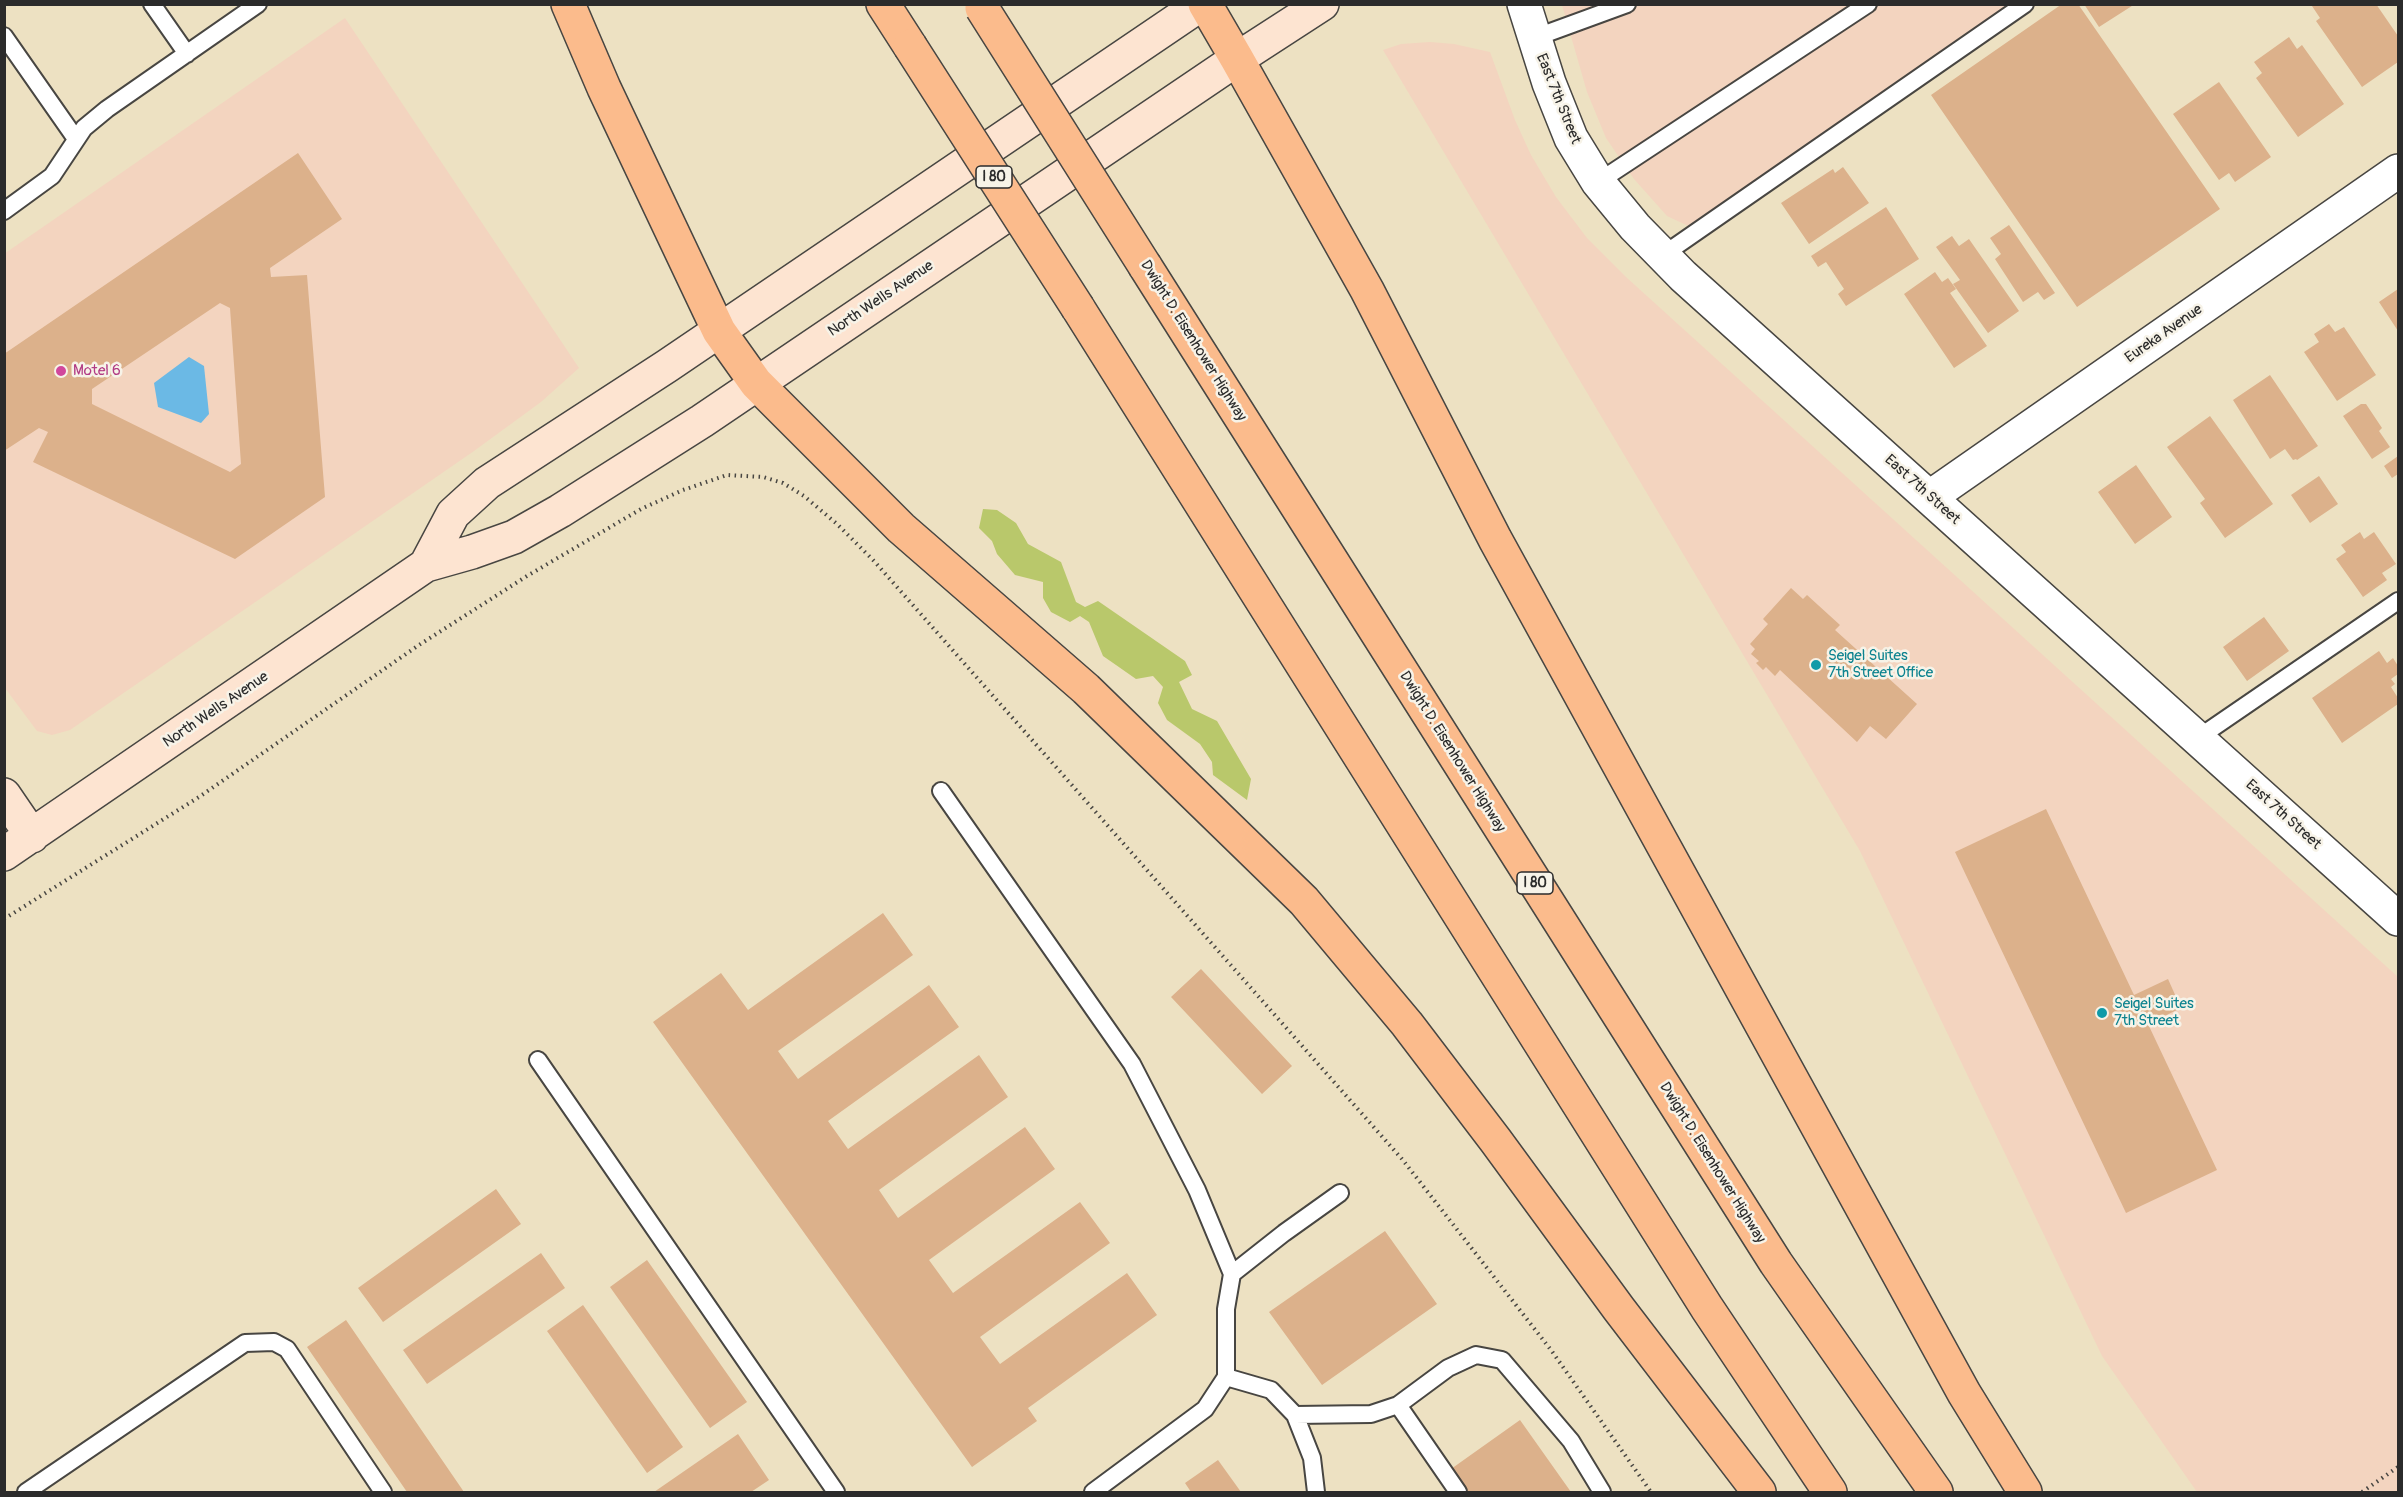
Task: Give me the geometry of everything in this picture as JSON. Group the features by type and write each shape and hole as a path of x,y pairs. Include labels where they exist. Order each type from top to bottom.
{"highway":[{"path":"568,4 604,88 718,331 756,383 901,528 1086,689 1304,901 1407,1024 1759,1492"},
{"name":"I 80","path":"884,4 1701,1298 1830,1492"},
{"path":"1203,4 1237,59 1367,290 1495,539 1964,1393 2025,1492"},
{"name":"Dwight D. Eisenhower Highway","path":"981,6 1776,1263 1936,1492"}],"main road":[{"name":"North Wells Avenue","path":"426,565 453,514 487,483 718,331 1203,4"},
{"name":"North Wells Avenue","path":"4,854 426,565 514,537 693,427 1322,4"},
{"path":"4,795 32,836"}],"street":[{"name":"East 7th Street","path":"1524,4 1549,83 1571,138 1598,182 1635,227 1683,276 2398,919"},
{"name":"Eureka Avenue","path":"1930,497 2398,171"}],"lane":[{"path":"152,4 187,54"},
{"path":"4,211 52,177 84,128 107,109 258,4"},
{"path":"1534,38 1627,4"},
{"path":"1598,182 1868,4"},
{"path":"1663,255 2025,4"},
{"path":"4,36 76,139"},
{"path":"2198,738 2398,601"},
{"path":"941,790 1132,1064 1197,1190 1232,1274 1226,1309 1226,1377 1205,1409 1093,1492"},
{"path":"538,1060 836,1492"},
{"path":"1232,1274 1340,1193"},
{"path":"26,1492 245,1343 274,1342 287,1349 383,1492"},
{"path":"1295,1415 1371,1414 1398,1405 1448,1368 1476,1355 1502,1360 1571,1441 1602,1492"},
{"path":"1226,1377 1271,1389 1295,1415 1312,1458 1316,1492"},
{"path":"1398,1405 1458,1492"}],"path":[{"path":"4,919 199,797 429,639 527,576 641,509 683,490 727,475 763,477 783,483 804,496 874,561 1402,1159 1551,1350 1651,1492"},
{"path":"2362,1492 2398,1467"}],"shaded area":[{"path":"1562,5 2025,5 1699,231 1667,216 1634,179 1606,138 1587,92"},
{"path":"345,18 579,368 541,402 474,451 70,730 52,735 37,731 5,688 4,254"},
{"path":"1430,42 1454,44 1490,52 1515,120 1531,155 1556,197 1587,238 1626,277 2398,977 2398,1492 2197,1492 2102,1356 1860,851 1383,50 1401,44"}],"green space":[{"path":"983,509 997,510 1016,523 1028,544 1061,562 1076,602 1085,607 1098,601 1185,661 1192,675 1179,682 1192,709 1217,721 1251,779 1247,800 1213,775 1212,762 1200,744 1167,720 1158,703 1163,687 1153,676 1136,679 1103,656 1089,622 1080,616 1070,622 1051,612 1043,598 1043,582 1015,575 997,554 992,541 979,528"}],"water":[{"path":"189,357 204,366 209,414 201,423 158,407 154,383"}],"building":[{"path":"2062,4 2078,4 2220,209 2077,307 1931,95"},
{"path":"2084,4 2135,4 2099,27"},
{"path":"2314,4 2376,4 2398,36 2398,62 2362,87 2316,21 2320,18 2312,6"},
{"path":"2289,37 2297,49 2302,45 2344,104 2298,137 2256,78 2262,73 2254,62"},
{"path":"2219,82 2271,157 2235,182 2229,173 2219,180 2173,114"},
{"name":"Motel 6","path":"298,153 342,219 270,268 271,277 307,275 325,497 235,559 33,462 48,432 39,428 4,451 4,354","holes":["220,303 230,308 241,464 230,472 92,404 92,389"]},
{"path":"1843,167 1869,203 1809,244 1781,203 1833,169 1835,173"},
{"path":"1886,207 1919,259 1846,306 1838,294 1844,289 1826,262 1818,267 1811,256"},
{"path":"2009,225 2055,293 2044,300 2038,292 2023,302 1995,259 2001,254 1990,238"},
{"path":"1952,236 1959,246 1969,239 2019,311 1988,333 1953,284 1960,280 1936,247"},
{"path":"1935,272 1942,282 1948,278 1956,289 1950,293 1987,346 1954,368 1904,294"},
{"path":"2398,289 2398,331 2379,302"},
{"path":"2329,324 2335,332 2344,327 2376,375 2337,401 2304,352 2319,342 2314,334"},
{"path":"2270,375 2318,446 2297,460 2293,460 2285,449 2270,459 2233,400"},
{"path":"2361,404 2366,404 2382,428 2379,431 2390,447 2372,459 2343,416"},
{"path":"2210,416 2273,504 2225,538 2200,503 2205,499 2167,447"},
{"path":"2398,456 2398,474 2392,478 2384,466"},
{"path":"2136,465 2172,517 2135,544 2098,492"},
{"path":"2319,476 2338,504 2310,523 2291,495"},
{"path":"2360,532 2364,539 2374,532 2396,564 2382,573 2387,580 2363,597 2336,559 2346,552 2341,545"},
{"name":"Seigel Suites 7th Street Office","path":"1791,588 1803,599 1807,595 1840,625 1835,630 1917,704 1886,739 1870,726 1857,742 1780,670 1775,676 1766,667 1763,670 1756,663 1759,661 1751,654 1755,649 1750,644 1768,624 1763,619"},
{"path":"2264,617 2289,651 2247,681 2223,647"},
{"path":"2379,651 2387,663 2393,658 2398,666 2398,674 2391,679 2395,684 2391,687 2398,698 2398,704 2342,743 2312,698"},
{"name":"Seigel Suites 7th Street","path":"2046,809 2134,995 2168,979 2181,1008 2148,1024 2217,1170 2126,1213 1955,852"},
{"path":"883,913 913,955 778,1051 798,1079 929,985 959,1027 828,1121 848,1149 979,1055 1008,1097 879,1190 898,1218 1025,1127 1055,1169 929,1260 953,1293 1080,1202 1110,1243 980,1337 1000,1364 1127,1273 1157,1315 1028,1408 1037,1421 972,1467 653,1022 721,973 748,1010"},
{"path":"1201,969 1292,1066 1262,1094 1171,997"},
{"path":"496,1189 521,1224 383,1322 358,1288"},
{"path":"1385,1231 1437,1304 1322,1385 1269,1312"},
{"path":"541,1253 565,1288 427,1384 403,1350"},
{"path":"647,1260 747,1402 710,1428 610,1287"},
{"path":"583,1305 683,1447 647,1473 547,1331"},
{"path":"346,1320 464,1492 407,1492 307,1347"},
{"path":"1520,1420 1571,1492 1467,1492 1451,1469"},
{"path":"738,1434 769,1480 751,1492 654,1492"},
{"path":"1218,1460 1241,1492 1191,1492 1185,1483"}],"place":[{"name":"Motel 6","path":"61,371"},
{"name":"Seigel Suites 7th Street Office","path":"1816,665"},
{"name":"Seigel Suites 7th Street","path":"2102,1013"}]}
